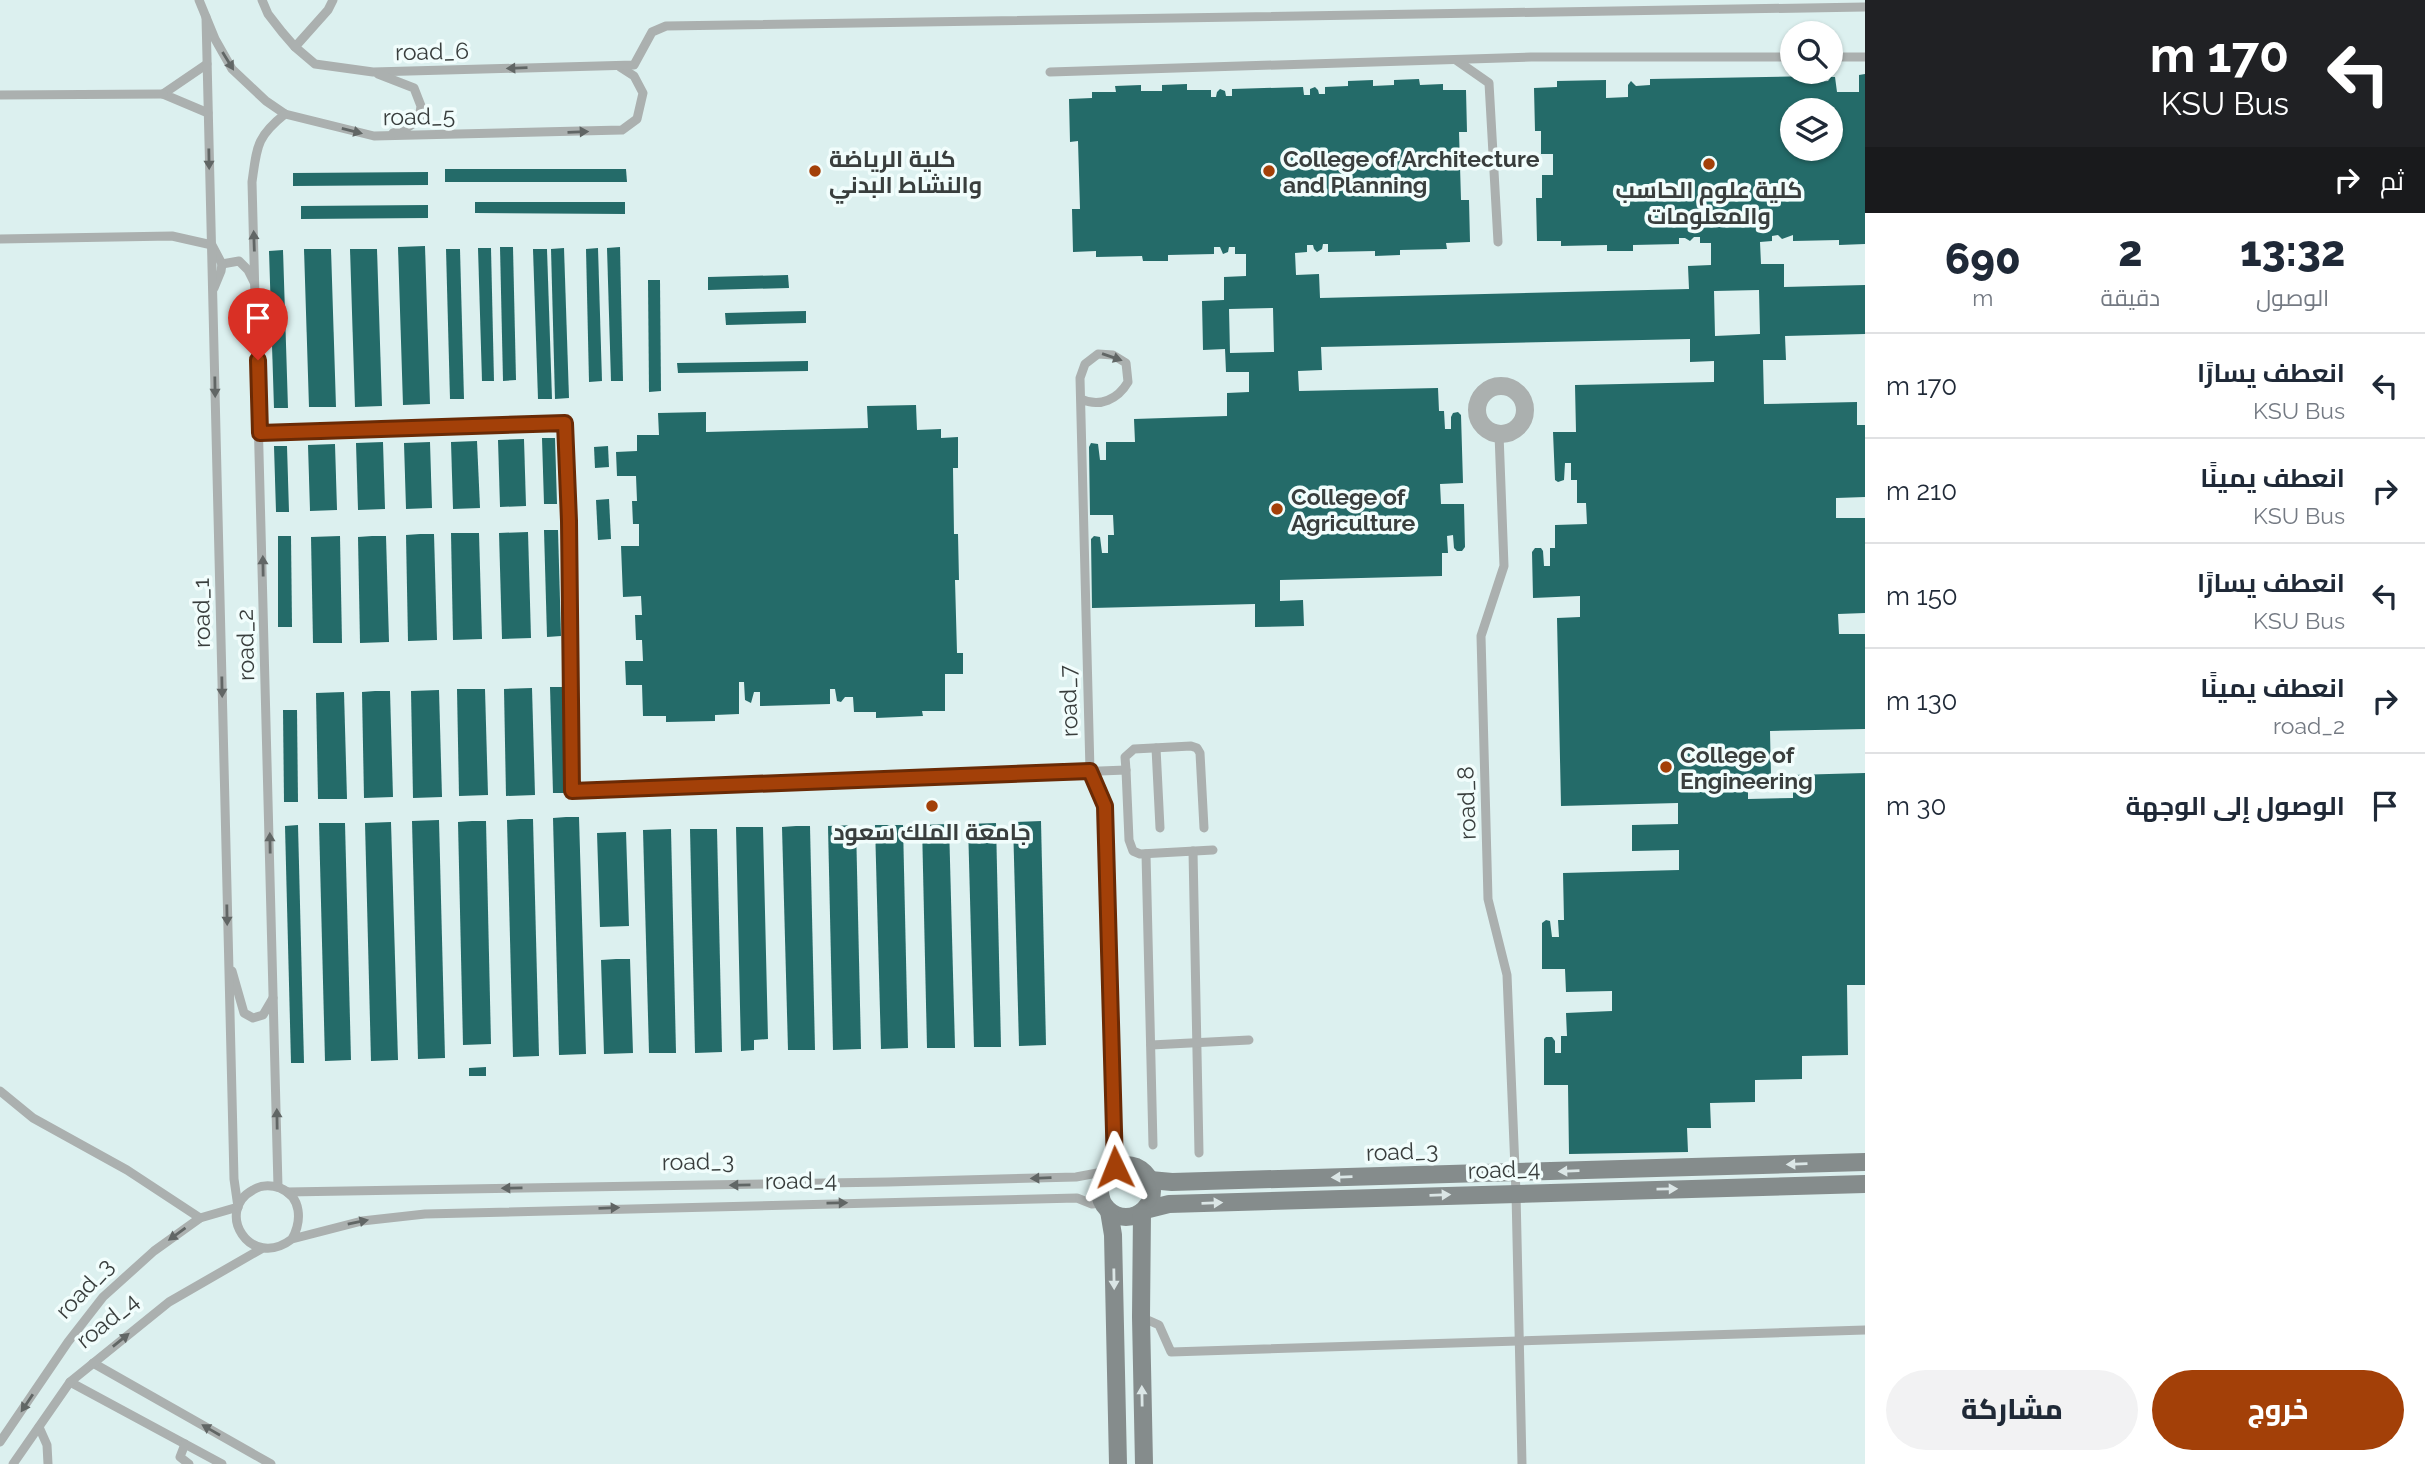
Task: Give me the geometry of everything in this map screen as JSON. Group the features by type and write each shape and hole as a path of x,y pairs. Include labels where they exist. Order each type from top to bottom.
{"street":[{"name":"road_3","path":"1150,1180 1172,1182 1865,1162"},
{"path":"1118,1464 1113,1235 1100,1186 1112,1169 1131,1165 1146,1173 1150,1180 1152,1196 1143,1211 1141,1317 1144,1464"},
{"name":"road_4","path":"1143,1211 1170,1205 1865,1184"},
{"path":"1105,1207 1123,1217 1131,1217 1143,1211"}],"lane":[{"name":"road_5","path":"199,0 232,69 266,101 285,114 374,136 622,130 637,119 643,93 634,76 621,67"},
{"name":"road_6","path":"262,0 268,14 295,47 315,64 373,72 634,65 652,32 666,26 1865,8"},
{"path":"295,47 328,10 332,0"},
{"name":"road_1","path":"206,18 234,1179 238,1207"},
{"path":"1050,72 1531,57 1780,57"},
{"path":"1843,57 1865,57"},
{"path":"1455,60 1489,83 1498,242"},
{"path":"163,94 207,64"},
{"path":"373,72 414,88 421,106 419,120 402,131 374,136"},
{"path":"0,95 163,94 208,113"},
{"name":"road_2","path":"283,1190 274,996 252,182 257,149 267,128 285,114"},
{"path":"0,239 172,236 212,245 222,264 213,290"},
{"path":"222,264 239,261 248,270 256,287"},
{"name":"road_7","path":"1081,399 1096,403 1117,395 1128,382 1126,363 1107,353 1098,354 1089,359 1081,370 1081,399 1090,771 1105,806 1106,817 1112,1169"},
{"path":"260,433 565,423 569,521 572,791 1126,770"},
{"name":"road_8","path":"1499,434 1503,566 1481,636 1488,899 1507,975 1516,1193 1522,1464"},
{"path":"1156,748 1160,828"},
{"path":"1204,828 1200,753 1197,748 1135,749 1129,752 1125,757 1129,839 1133,851 1146,854 1213,850"},
{"path":"1193,851 1199,1153"},
{"path":"1146,854 1153,1144"},
{"path":"228,956 244,1013 253,1018 263,1015 274,996"},
{"path":"1151,1045 1249,1040"},
{"path":"0,1091 33,1118 127,1170 200,1218"},
{"name":"road_3","path":"283,1190 888,1182 1076,1177 1112,1169"},
{"path":"259,1187 283,1190 298,1208 298,1229 292,1239 283,1245 261,1249 243,1237 238,1227 238,1207 250,1191 259,1187"},
{"name":"road_4","path":"292,1239 362,1221 425,1214 1077,1198 1105,1207"},
{"name":"road_3","path":"0,1442 68,1342 103,1297 154,1251 200,1218 238,1207"},
{"name":"road_4","path":"13,1464 70,1381 169,1302 261,1249"},
{"path":"1141,1317 1159,1325 1171,1352 1865,1330"},
{"path":"93,1363 271,1464"},
{"path":"70,1381 222,1464"},
{"path":"39,1427 47,1444 48,1464"},
{"path":"185,1444 178,1461 189,1464"}],"shaded area":[{"name":"جامعة الملك سعود","path":"0,0 1865,0 1865,1464 0,1464"}],"building":[{"path":"1865,74 1865,244 1839,245 1839,240 1793,241 1793,235 1782,239 1778,235 1772,236 1772,241 1760,242 1761,264 1784,264 1784,287 1865,285 1865,334 1785,336 1786,360 1763,360 1764,404 1857,402 1857,425 1865,425 1865,497 1836,498 1836,518 1865,518 1865,613 1838,614 1839,634 1865,634 1865,729 1770,731 1771,777 1748,778 1748,799 1793,798 1793,775 1865,773 1865,985 1847,985 1848,1055 1802,1056 1802,1079 1755,1080 1755,1102 1710,1103 1711,1128 1687,1128 1688,1152 1569,1154 1568,1085 1544,1085 1544,1039 1552,1037 1555,1041 1555,1053 1561,1053 1561,1036 1567,1036 1566,1013 1612,1011 1612,991 1566,992 1565,969 1542,969 1542,923 1550,921 1552,937 1559,937 1558,920 1564,920 1563,873 1679,870 1679,850 1632,851 1632,825 1678,824 1678,803 1561,806 1557,618 1580,617 1580,596 1533,598 1532,552 1535,548 1541,548 1544,566 1550,566 1550,548 1555,548 1555,525 1587,524 1586,503 1577,503 1577,480 1571,480 1571,463 1565,463 1564,480 1555,480 1553,432 1576,432 1575,385 1714,382 1714,361 1690,362 1690,339 1321,347 1322,370 1298,371 1299,391 1438,388 1439,411 1444,411 1445,429 1451,429 1453,413 1458,412 1461,415 1463,483 1440,484 1441,504 1464,504 1465,547 1462,551 1457,551 1454,548 1453,535 1447,536 1448,553 1442,553 1442,576 1280,580 1280,601 1303,600 1304,626 1255,627 1255,604 1092,608 1091,539 1094,536 1100,537 1102,553 1108,553 1108,535 1114,535 1113,515 1090,515 1089,447 1091,443 1098,444 1100,460 1106,460 1106,442 1135,442 1134,419 1227,416 1227,393 1249,392 1249,372 1226,372 1225,349 1203,350 1202,301 1224,300 1224,277 1246,276 1246,254 1235,254 1235,247 1229,247 1228,252 1223,254 1220,247 1214,247 1214,254 1168,255 1168,261 1143,261 1142,256 1096,257 1096,251 1073,252 1072,209 1080,209 1078,141 1070,142 1069,99 1092,98 1092,92 1116,92 1115,86 1141,85 1141,91 1162,91 1162,85 1187,84 1187,90 1211,90 1211,97 1216,97 1220,89 1225,91 1226,96 1232,96 1232,89 1303,87 1304,95 1310,95 1310,89 1315,87 1319,94 1325,94 1325,87 1348,86 1348,81 1373,80 1373,86 1394,85 1394,80 1419,79 1420,85 1443,84 1443,90 1466,90 1467,132 1459,132 1461,200 1469,200 1470,242 1446,243 1447,249 1400,250 1400,255 1375,256 1375,251 1328,252 1328,244 1323,244 1322,249 1317,252 1313,245 1307,245 1307,252 1295,253 1296,275 1319,274 1320,298 1689,289 1688,266 1711,265 1711,243 1700,243 1700,237 1694,237 1690,241 1679,238 1679,244 1633,245 1633,251 1607,251 1607,245 1561,246 1561,241 1537,241 1536,198 1542,198 1542,175 1553,175 1553,154 1541,154 1541,131 1535,131 1534,88 1557,87 1557,81 1606,80 1606,98 1628,97 1628,85 1631,81 1636,86 1650,85 1650,79 1780,77 1780,84 1836,84 1837,92 1859,92 1859,75","holes":["1759,290 1760,334 1715,336 1714,291","1273,308 1274,352 1230,353 1229,309"]},
{"path":"445,169 626,169 627,182 445,182"},
{"path":"428,172 428,185 293,186 293,173"},
{"path":"475,202 625,202 625,214 475,213"},
{"path":"428,205 428,218 301,219 301,206"},
{"path":"425,246 430,404 403,405 398,247"},
{"path":"500,247 513,247 516,380 503,381"},
{"path":"620,247 623,381 611,381 607,248"},
{"path":"478,248 491,248 494,381 482,381"},
{"path":"564,248 569,398 555,399 551,249"},
{"path":"598,248 602,381 589,382 586,249"},
{"path":"304,249 331,249 336,407 309,407"},
{"path":"350,249 377,249 382,406 355,407"},
{"path":"446,249 460,249 464,399 450,399"},
{"path":"533,249 547,249 552,399 538,399"},
{"path":"283,250 288,408 274,408 269,251"},
{"path":"788,275 789,288 708,290 708,277"},
{"path":"648,280 660,280 661,391 649,392"},
{"path":"806,311 806,323 726,325 725,313"},
{"path":"808,361 808,371 678,373 677,363"},
{"path":"916,405 917,430 941,429 941,438 958,437 958,468 953,468 954,534 958,534 959,580 955,580 957,653 963,653 963,674 945,674 945,711 922,711 923,716 876,718 876,712 854,712 853,697 837,701 835,689 830,689 830,704 760,706 760,692 754,692 751,703 745,700 744,682 739,682 739,714 715,715 715,721 666,722 666,716 643,716 642,685 626,685 625,661 643,661 642,640 636,640 635,615 642,615 641,596 623,597 621,546 639,546 639,524 633,524 632,501 637,501 636,476 617,476 616,452 637,451 637,435 659,435 658,413 706,412 706,432 868,428 867,406"},
{"path":"542,438 555,438 557,504 544,504"},
{"path":"524,439 526,506 500,507 498,440"},
{"path":"477,441 480,508 453,509 451,442"},
{"path":"383,442 385,509 358,510 356,443"},
{"path":"430,442 432,508 406,509 404,443"},
{"path":"335,444 337,510 310,511 308,445"},
{"path":"274,446 287,446 289,512 276,512"},
{"path":"608,446 609,467 595,468 594,447"},
{"path":"609,499 611,539 598,540 596,500"},
{"path":"544,530 558,530 561,636 547,637"},
{"path":"528,532 531,638 502,639 499,533"},
{"path":"451,533 479,533 482,639 453,640"},
{"path":"434,534 437,640 408,641 406,535"},
{"path":"278,536 291,536 292,627 278,627"},
{"path":"340,536 342,643 313,643 311,537"},
{"path":"386,536 389,642 360,643 358,537"},
{"path":"550,687 565,687 568,793 553,793"},
{"path":"532,688 535,795 506,796 504,689"},
{"path":"457,689 485,689 488,795 459,796"},
{"path":"439,690 442,797 413,798 411,691"},
{"path":"390,691 393,797 364,798 362,692"},
{"path":"344,692 347,799 318,799 316,693"},
{"path":"283,710 297,710 298,802 284,802"},
{"path":"579,817 586,1054 559,1055 553,818"},
{"path":"533,819 539,1056 513,1057 507,820"},
{"path":"439,820 445,1058 418,1059 412,821"},
{"path":"486,821 491,1044 463,1045 458,822"},
{"path":"1041,821 1046,1045 1019,1046 1013,822"},
{"path":"391,822 398,1060 371,1061 365,823"},
{"path":"319,823 345,823 351,1060 325,1061"},
{"path":"996,823 1001,1047 974,1047 968,824"},
{"path":"949,824 955,1048 927,1048 922,825"},
{"path":"298,825 304,1063 291,1063 285,826"},
{"path":"856,825 861,1049 833,1050 828,826"},
{"path":"875,825 903,825 908,1048 881,1049"},
{"path":"810,826 815,1050 788,1050 782,827"},
{"path":"736,827 763,827 768,1039 754,1040 754,1050 741,1051"},
{"path":"671,829 676,1053 649,1053 643,830"},
{"path":"690,829 717,829 722,1052 695,1053"},
{"path":"626,832 629,926 600,927 597,833"},
{"path":"630,959 633,1053 604,1054 601,960"},
{"path":"486,1067 486,1076 469,1076 469,1068"}],"place":[{"name":"كلية علوم الحاسب والمعلومات","path":"1709,164"},
{"name":"كلية الرياضة والنشاط البدني","path":"815,171"},
{"name":"College of Architecture and Planning","path":"1269,171"},
{"name":"College of Agriculture","path":"1277,509"},
{"name":"College of Engineering","path":"1666,767"},
{"name":"جامعة الملك سعود","path":"932,806"}],"route":[{"path":"258,360 260,433 565,423 569,521 572,791 1090,771 1105,806 1115,1167"}]}
